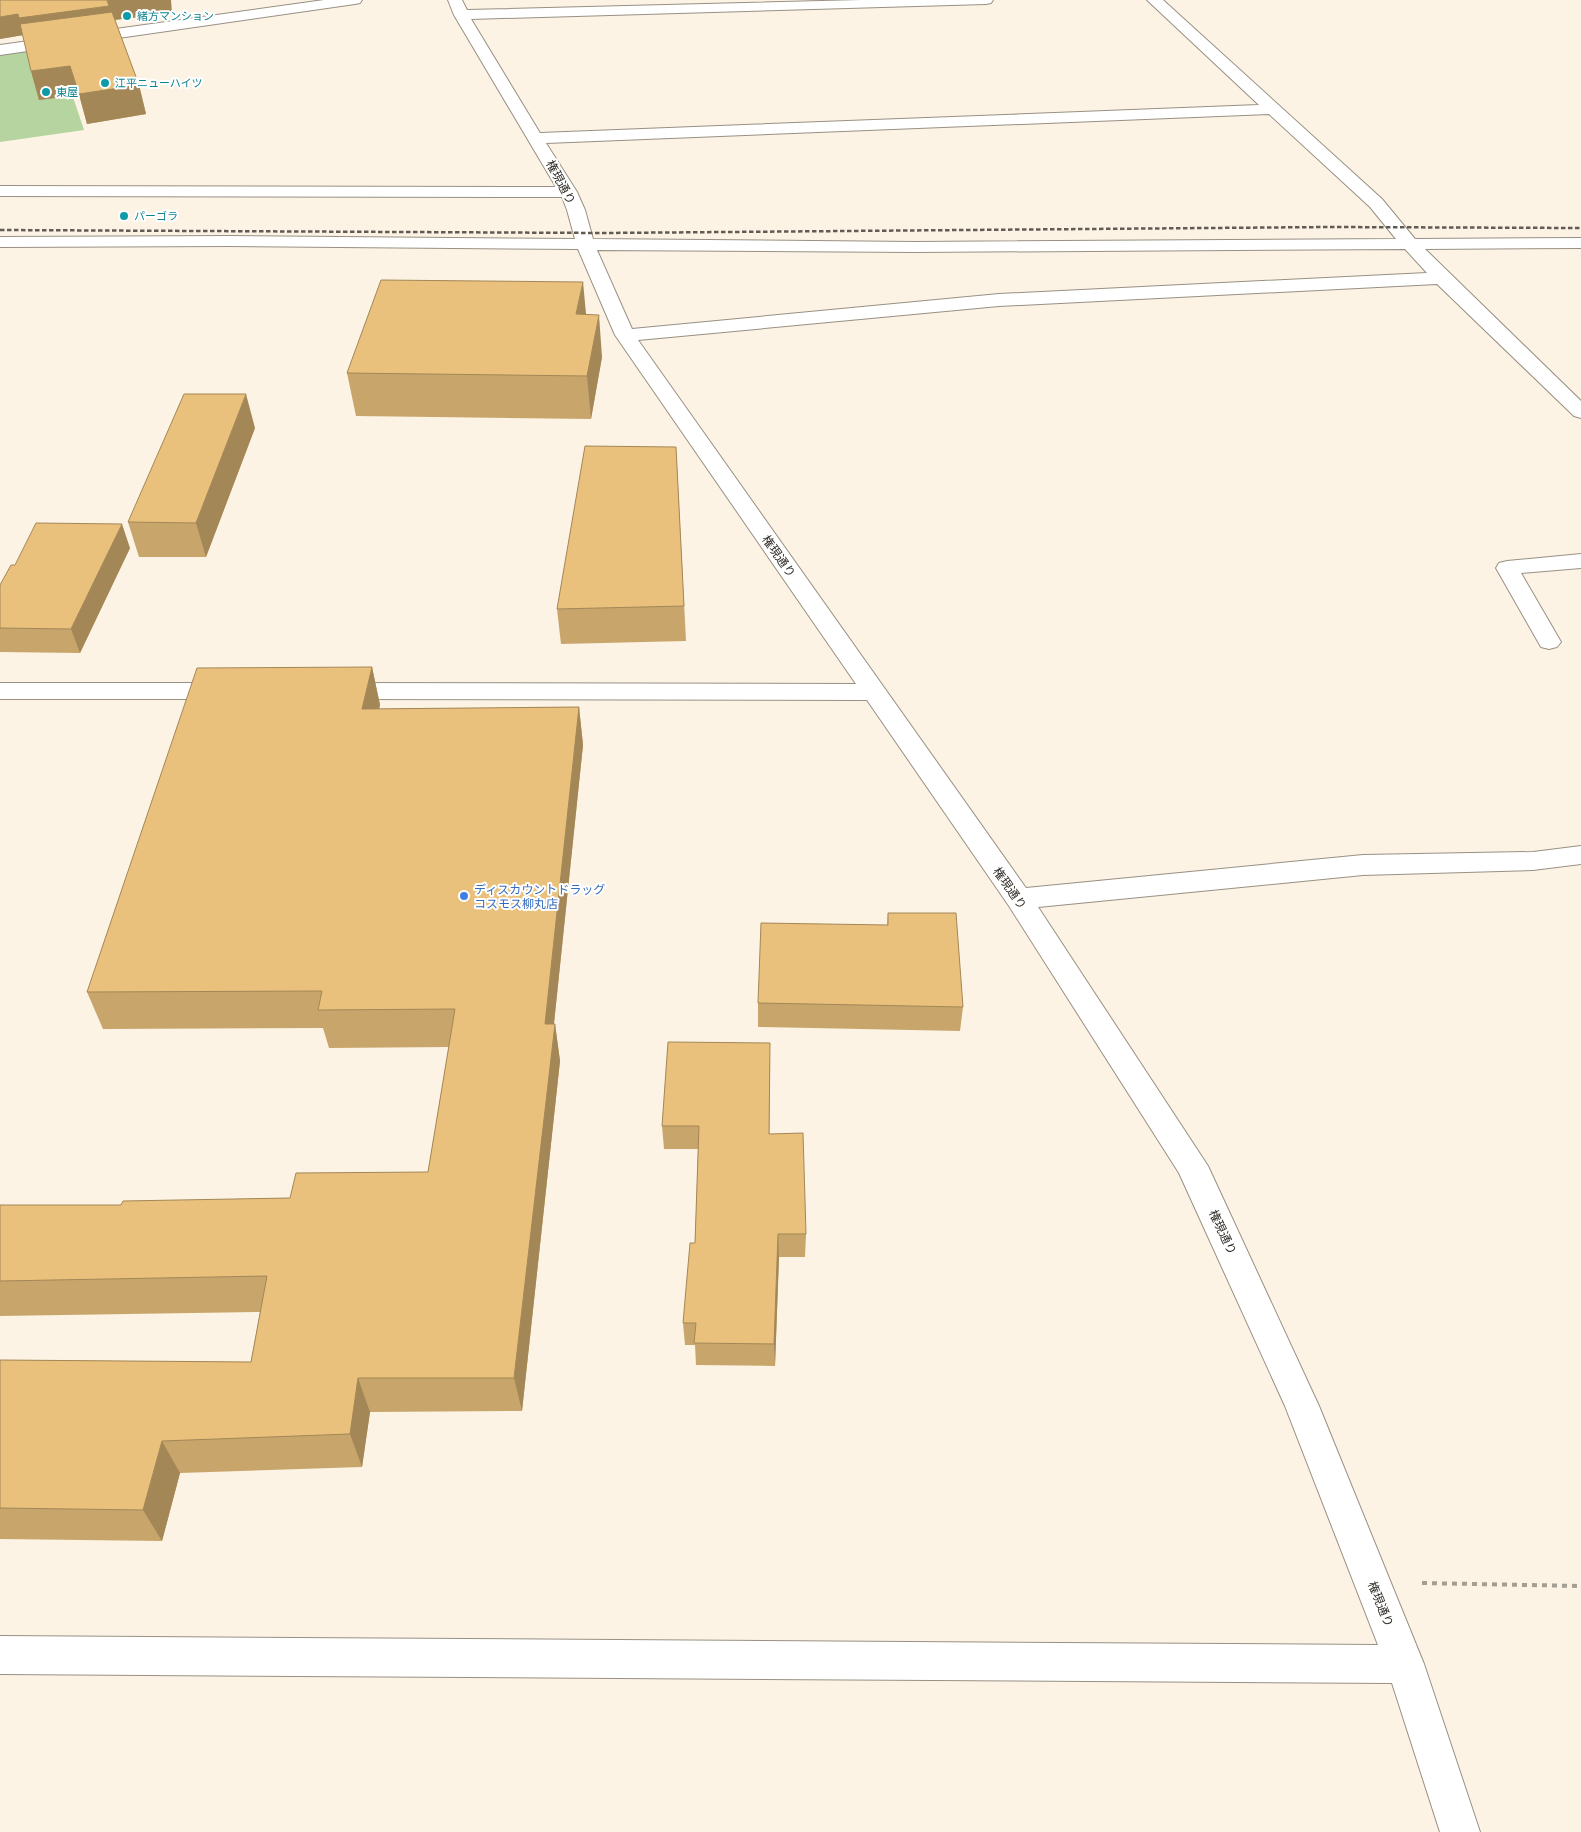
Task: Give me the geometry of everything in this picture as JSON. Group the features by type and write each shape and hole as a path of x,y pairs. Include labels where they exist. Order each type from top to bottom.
{"street":[{"path":"0,50 355,0"},
{"path":"458,7 786,7 986,0"},
{"path":"1154,0 1376,203 1409,243 1442,278 1581,412"},
{"name":"権現通り","path":"458,7 568,192 576,210 584,244 626,335 1019,899 1192,1166 1302,1406 1405,1664 1460,1832"},
{"path":"536,138 1274,109"},
{"path":"0,191 568,192"},
{"path":"0,242 229,241 915,248 1581,243"},
{"path":"626,335 999,300 1442,278"},
{"path":"1549,642 1507,568 1581,561"},
{"path":"0,691 248,691"},
{"path":"317,691 873,692"},
{"path":"1019,899 1364,865 1533,861 1581,854"},
{"path":"0,1655 1405,1664"}],"path":[{"path":"1372,1582 1581,1586"}],"green space":[{"path":"56,46 84,130 0,142 0,54"}],"building":[{"path":"0,0 107,0 109,6 19,18 18,14 0,17"},
{"path":"112,12 139,85 79,94 70,66 31,71 20,24"},
{"path":"381,280 583,282 576,314 599,315 587,376 347,373"},
{"path":"184,394 246,394 196,523 128,522"},
{"path":"585,446 676,447 684,606 557,609"},
{"path":"36,523 122,524 71,629 0,628 0,585 11,565 15,565"},
{"path":"372,667 362,709 579,707 545,1024 555,1024 514,1378 358,1378 350,1434 162,1441 143,1510 0,1508 0,1360 251,1362 267,1276 0,1281 0,1205 121,1205 123,1201 290,1198 296,1173 428,1172 455,1009 318,1010 322,991 87,992 197,668"},
{"path":"888,913 956,913 963,1007 758,1003 761,923 888,925"},
{"path":"668,1042 770,1043 769,1134 803,1133 806,1234 778,1234 774,1344 694,1343 696,1323 683,1323 690,1243 695,1243 699,1126 662,1126"}],"railway":[{"path":"0,230 604,233 1329,227 1581,228"}],"place":[{"name":"緒方マンション","path":"127,16"},
{"name":"江平ニューハイツ","path":"105,83"},
{"name":"東屋","path":"46,92"},
{"name":"パーゴラ","path":"124,216"},
{"name":"ディスカウントドラッグ コスモス柳丸店","path":"464,896"}]}
